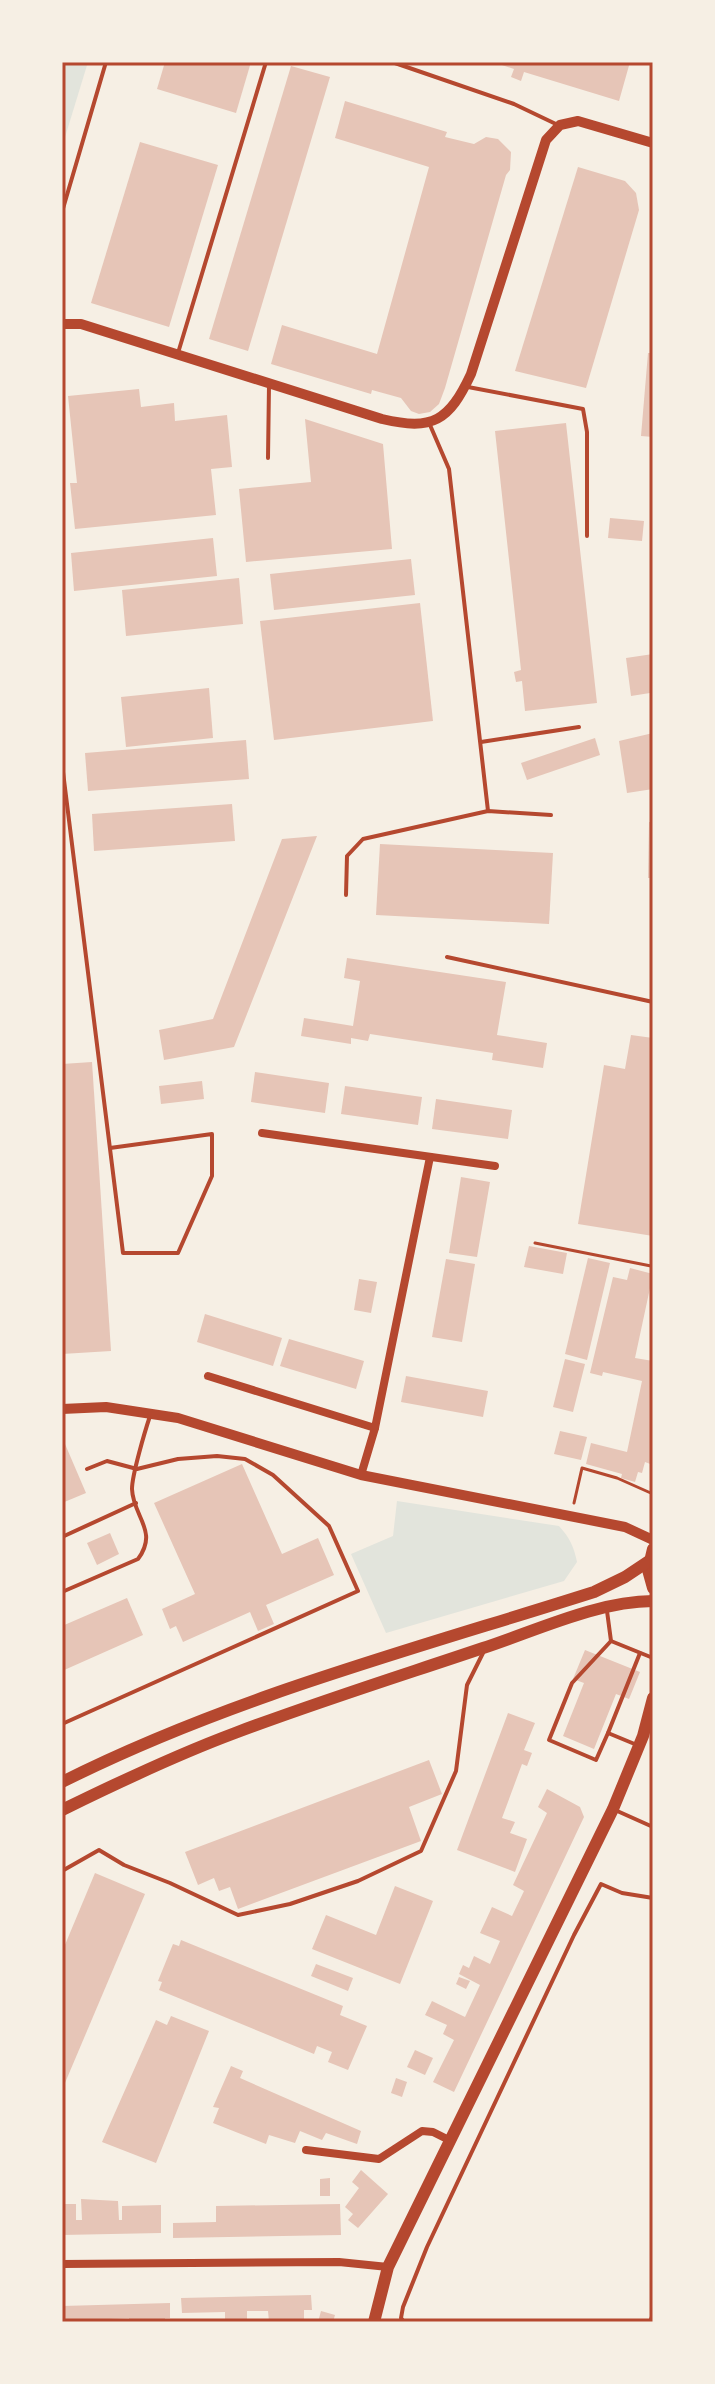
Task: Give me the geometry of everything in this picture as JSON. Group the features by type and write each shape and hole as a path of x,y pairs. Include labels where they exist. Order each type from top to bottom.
{"main road":[{"path":"651,1555 649,1580 653,1588"},
{"path":"64,1780 161,1737 288,1687 594,1592 625,1577 651,1555"},
{"path":"62,1810 133,1775 233,1734 607,1608 653,1601"},
{"path":"641,1741 653,1698"},
{"path":"374,2322 388,2267 613,1809 653,1718"}],"street":[{"path":"62,324 81,324 395,422 407,425 429,423 443,416 460,399 466,386 546,140 560,125 578,121 653,143"},
{"path":"262,1133 495,1166"},
{"path":"361,1475 375,1428 430,1157"},
{"path":"208,1376 375,1428"},
{"path":"62,1409 106,1407 150,1413 213,1428 361,1475 625,1527 653,1540"},
{"path":"306,2150 379,2159 422,2131 433,2132 451,2141"},
{"path":"62,2264 339,2262 388,2267"}],"lane":[{"path":"62,212 106,62"},
{"path":"178,353 266,62"},
{"path":"392,62 514,104 560,125"},
{"path":"268,458 270,383"},
{"path":"466,386 583,409 587,432 587,536"},
{"path":"429,423 449,469 488,811"},
{"path":"481,742 579,727"},
{"path":"62,764 123,1253 178,1253 212,1176 212,1134 110,1148"},
{"path":"346,895 347,856 363,839 488,811 551,815"},
{"path":"447,957 653,1002"},
{"path":"62,1592 138,1559 146,1549 147,1535 132,1488 150,1413"},
{"path":"62,1724 358,1591 329,1526 273,1475 245,1459 217,1456 178,1459 137,1469 107,1461 87,1469"},
{"path":"62,1537 136,1503"},
{"path":"607,1608 611,1641 572,1683 549,1740 596,1760 640,1653"},
{"path":"611,1641 653,1658"},
{"path":"63,1870 99,1850 124,1865 238,1915 290,1904 358,1881 421,1851 456,1771 467,1685 486,1647"},
{"path":"608,1733 641,1741"},
{"path":"613,1809 653,1827"},
{"path":"404,2322 401,2318 403,2307 427,2247 567,1948 601,1884 622,1893 653,1898"},
{"path":"650,2322 653,2314"}],"path":[{"path":"535,1243 651,1266 653,1271"},
{"path":"572,1516 582,1468 617,1478 653,1494"}],"shaded area":[{"path":"62,62 88,62 62,147"},
{"path":"397,1501 559,1526 571,1543 577,1562 564,1581 386,1633 351,1554 393,1536"}],"building":[{"path":"165,62 251,62 236,113 157,89"},
{"path":"493,62 630,62 619,101 524,72 521,81 511,77 514,69"},
{"path":"291,66 330,77 248,351 209,339"},
{"path":"345,101 447,132 445,137 474,144 486,137 498,139 511,152 510,170 506,175 445,388 439,404 430,412 419,414 411,411 401,398 372,390 371,394 271,364 282,325 377,354 429,167 335,138"},
{"path":"140,142 218,165 169,327 91,303"},
{"path":"578,167 625,181 636,193 639,210 586,388 515,371"},
{"path":"648,353 653,353 653,437 641,436"},
{"path":"139,389 141,407 174,403 175,421 227,415 232,467 211,469 216,515 75,529 70,483 77,483 68,396"},
{"path":"305,419 383,444 392,549 246,562 239,489 311,482"},
{"path":"566,423 597,703 525,711 522,681 516,682 514,672 521,670 495,431"},
{"path":"610,518 644,521 642,541 608,538"},
{"path":"213,538 217,576 74,591 71,553"},
{"path":"411,559 415,595 274,610 270,574"},
{"path":"239,578 243,624 126,636 122,590"},
{"path":"420,603 433,721 274,740 260,621"},
{"path":"653,654 651,702 650,693 631,696 626,658"},
{"path":"209,688 213,738 126,747 121,697"},
{"path":"653,733 653,789 627,793 619,741"},
{"path":"595,738 600,755 527,780 521,763"},
{"path":"246,740 249,779 88,791 85,753"},
{"path":"232,804 235,841 94,851 92,814"},
{"path":"649,822 653,822 653,878 648,878"},
{"path":"317,836 234,1047 164,1060 159,1030 213,1019 282,839"},
{"path":"380,844 553,853 549,924 376,915"},
{"path":"347,958 506,982 497,1035 547,1043 543,1068 492,1060 493,1053 370,1034 368,1041 351,1038 351,1044 301,1036 304,1018 353,1026 360,981 344,978"},
{"path":"631,1035 653,1038 653,1236 578,1224 604,1065 625,1069"},
{"path":"92,1062 111,1351 62,1354 62,1064"},
{"path":"255,1072 329,1083 325,1113 251,1102"},
{"path":"202,1081 204,1099 161,1104 159,1086"},
{"path":"345,1086 422,1097 418,1125 341,1114"},
{"path":"436,1099 512,1110 508,1139 432,1129"},
{"path":"461,1177 490,1182 477,1257 449,1253"},
{"path":"529,1246 567,1253 563,1274 524,1267"},
{"path":"588,1258 610,1263 587,1360 565,1354"},
{"path":"446,1259 475,1264 462,1342 432,1337"},
{"path":"630,1268 653,1274 635,1358 653,1361 653,1465 645,1462 635,1482 621,1478 622,1474 586,1464 591,1443 627,1452 642,1381 603,1372 602,1376 590,1373 613,1277 627,1280"},
{"path":"359,1279 377,1282 371,1313 354,1310"},
{"path":"205,1314 282,1338 273,1366 197,1342"},
{"path":"289,1339 364,1361 356,1389 280,1366"},
{"path":"565,1359 585,1364 573,1412 553,1407"},
{"path":"406,1376 488,1391 483,1417 401,1402"},
{"path":"560,1431 587,1437 581,1460 554,1454"},
{"path":"62,1437 86,1493 62,1503"},
{"path":"242,1464 282,1554 318,1538 334,1575 266,1605 274,1624 258,1631 250,1612 183,1642 176,1626 170,1629 162,1609 195,1594 154,1503"},
{"path":"110,1533 119,1554 97,1565 87,1543"},
{"path":"127,1598 143,1635 62,1671 62,1626"},
{"path":"585,1650 640,1672 629,1699 616,1694 594,1749 563,1736 584,1683 573,1679"},
{"path":"508,1713 535,1723 524,1750 532,1753 527,1766 522,1764 502,1818 515,1822 510,1833 527,1839 515,1872 457,1850"},
{"path":"429,1760 442,1794 409,1807 421,1841 238,1909 230,1887 219,1891 214,1878 198,1885 185,1852"},
{"path":"547,1789 580,1807 584,1817 454,2092 433,2082 454,2040 443,2034 447,2025 425,2015 432,2001 465,2017 480,1985 459,1974 463,1965 469,1968 474,1956 490,1964 500,1941 480,1933 492,1907 512,1916 524,1891 513,1885 547,1813 538,1807"},
{"path":"95,1873 145,1894 62,2090 62,1952"},
{"path":"395,1886 433,1901 400,1984 312,1949 326,1915 376,1935"},
{"path":"181,1940 343,2006 340,2015 367,2026 348,2070 328,2062 332,2052 317,2046 314,2054 159,1990 162,1982 158,1981 173,1944 179,1946"},
{"path":"316,1964 353,1978 348,1991 311,1976"},
{"path":"459,1977 470,1981 466,1989 456,1984"},
{"path":"171,2016 209,2031 156,2163 102,2142 156,2020 167,2025"},
{"path":"415,2050 433,2058 425,2075 407,2067"},
{"path":"231,2066 243,2071 240,2078 361,2131 357,2144 326,2133 322,2140 300,2131 295,2143 269,2135 266,2144 213,2123 219,2108 213,2107"},
{"path":"396,2078 407,2082 402,2097 391,2093"},
{"path":"361,2170 388,2194 358,2228 348,2220 353,2214 345,2207 359,2188 352,2182"},
{"path":"330,2178 330,2196 320,2196 320,2179"},
{"path":"81,2199 118,2201 119,2220 122,2220 122,2206 161,2205 161,2233 62,2235 62,2204 76,2204 76,2220 82,2220"},
{"path":"340,2204 341,2235 173,2238 173,2223 216,2222 216,2206"},
{"path":"311,2295 312,2310 304,2310 304,2322 269,2322 268,2311 247,2311 247,2322 225,2322 225,2312 182,2313 181,2298"},
{"path":"170,2303 170,2318 165,2318 165,2322 129,2322 129,2318 109,2319 109,2322 62,2322 62,2306"},
{"path":"321,2311 335,2315 333,2322 318,2322"}]}
